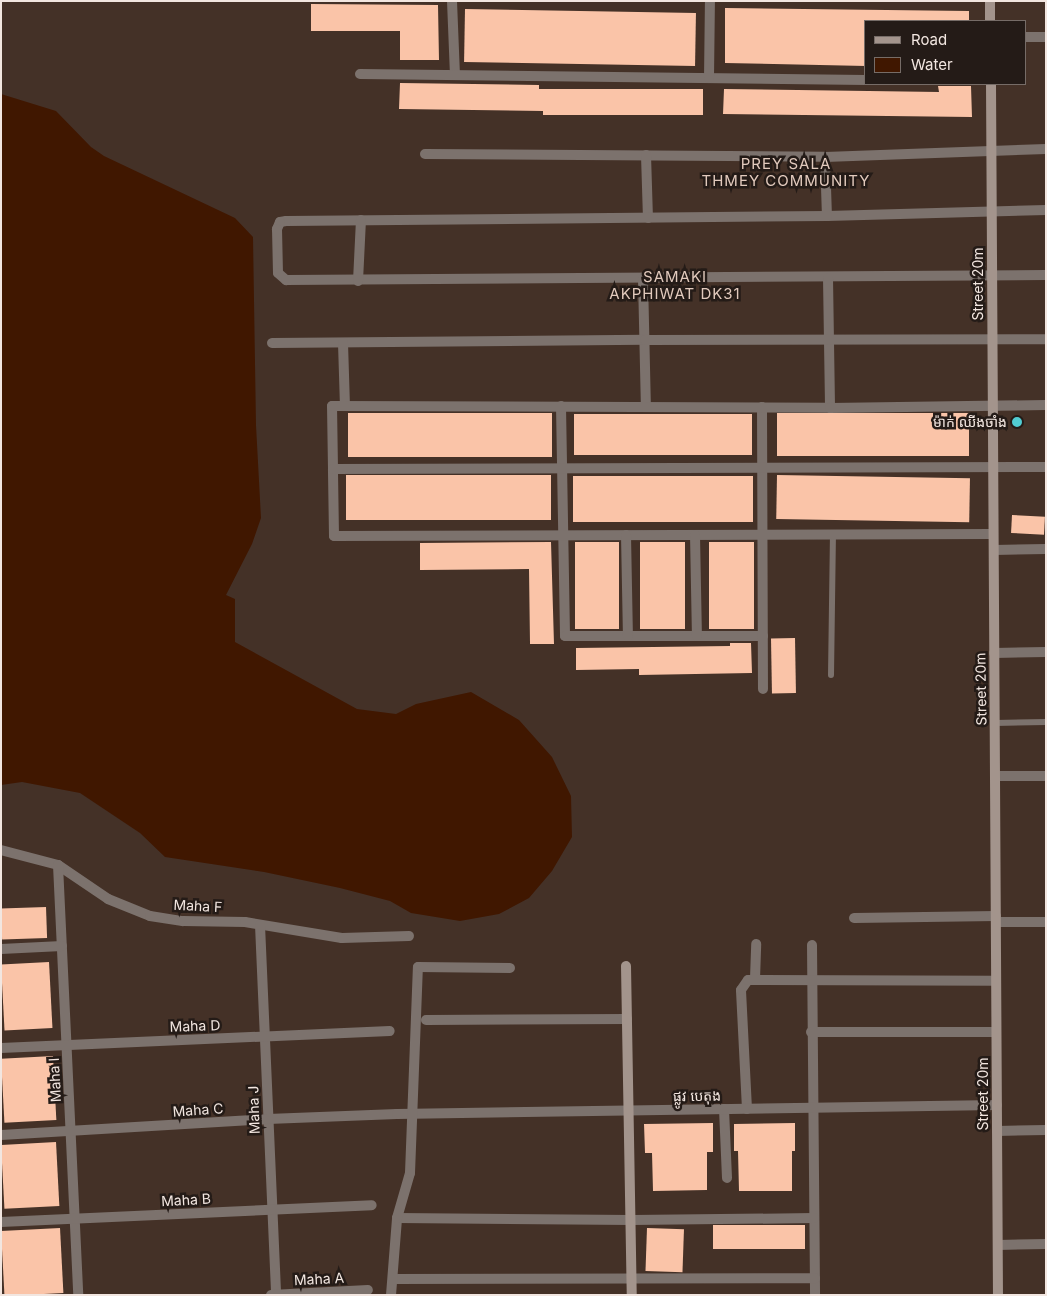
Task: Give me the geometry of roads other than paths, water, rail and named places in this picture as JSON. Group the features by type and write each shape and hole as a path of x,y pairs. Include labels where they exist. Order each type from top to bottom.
{"street":[{"path":"452,1 455,75"},
{"path":"709,78 710,1"},
{"path":"990,1 990,20"},
{"path":"1027,37 1046,37"},
{"path":"360,74 864,80"},
{"name":"Street 20m","path":"991,85 998,1295"},
{"path":"425,154 825,156 1046,149"},
{"path":"646,155 648,218"},
{"path":"825,156 826,216"},
{"path":"1046,210 826,216 360,220 280,222 277,229 278,273 286,280 828,278 1046,275"},
{"path":"358,281 360,220"},
{"path":"828,278 830,408"},
{"path":"644,279 646,407"},
{"path":"272,343 1046,339"},
{"path":"343,343 345,406"},
{"path":"994,534 334,536 332,406 830,408 1046,405"},
{"path":"561,406 566,636 762,636"},
{"path":"762,407 763,689"},
{"path":"333,469 1046,467"},
{"path":"626,535 628,636"},
{"path":"695,535 697,636"},
{"path":"994,550 1046,549"},
{"path":"994,653 1046,652"},
{"path":"995,776 1046,776"},
{"name":"Maha F","path":"1,850 58,864 108,899 150,916 183,920 245,922 342,938 409,936"},
{"name":"Maha I","path":"58,864 78,1295"},
{"path":"854,918 996,919 1046,922"},
{"name":"Maha J","path":"260,925 276,1294"},
{"path":"755,979 756,944"},
{"path":"812,945 811,1032 815,1295"},
{"path":"1,949 62,946"},
{"path":"626,966 632,1295"},
{"path":"392,1295 397,1218 410,1173 413,1137 412,1114 418,967 510,968"},
{"path":"747,1109 741,990 748,980 996,982"},
{"path":"426,1020 627,1019"},
{"name":"Maha D","path":"1,1048 390,1031"},
{"path":"811,1032 996,1032"},
{"name":"ផ្លូវ បេតុង","path":"397,1114 997,1105"},
{"path":"724,1109 727,1178"},
{"name":"Maha C","path":"1,1135 268,1119 397,1114"},
{"path":"997,1131 1046,1130"},
{"name":"Maha B","path":"1,1222 372,1205"},
{"path":"397,1218 632,1220 814,1218"},
{"path":"998,1245 1046,1244"},
{"path":"393,1279 632,1280 815,1278"},
{"name":"Maha A","path":"271,1295 368,1290"}],"lane":[{"path":"831,675 833,534"},
{"path":"995,723 1046,722"}],"water":[{"path":"1,94 56,111 91,147 104,156 235,218 253,237 256,425 261,518 252,544 226,595 235,599 235,642 357,709 396,714 416,704 471,692 519,720 552,757 571,796 572,837 552,871 529,898 499,914 460,921 411,913 390,901 340,888 264,872 165,857 140,833 80,793 22,782 1,785"}],"place":[{"name":"ម៉ាក់ ឈីងចាំង","path":"1017,422"}],"district":[{"name":"PREY SALA THMEY COMMUNITY","path":"786,172"},
{"name":"SAMAKI AKPHIWAT DK31","path":"675,284"}]}
